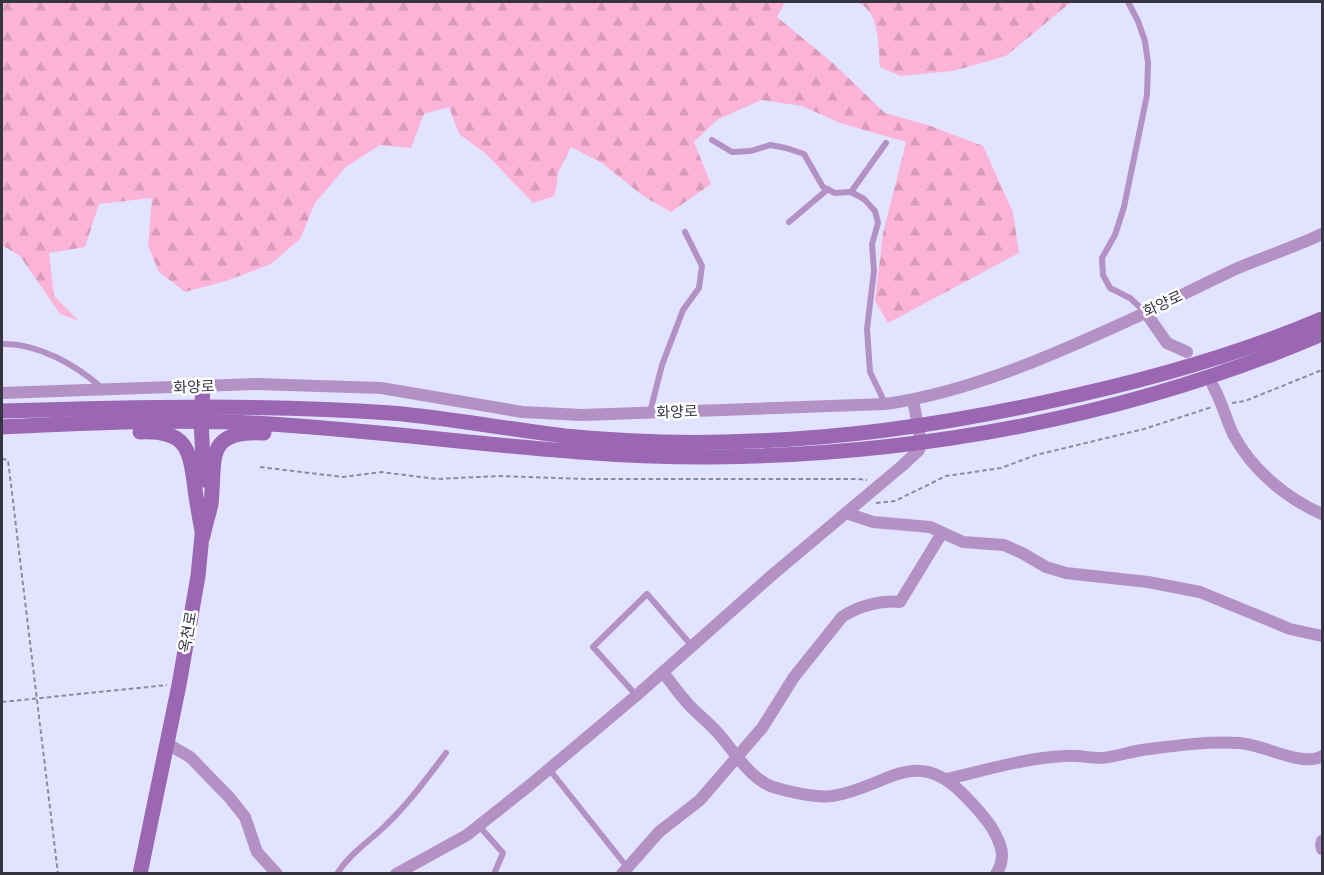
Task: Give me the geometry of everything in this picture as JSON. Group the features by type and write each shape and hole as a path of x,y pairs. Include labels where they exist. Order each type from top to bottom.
{"main road":[{"name":"화양로","path":"2,411 394,413 567,436 699,442 795,439 988,415 1119,387 1240,351 1323,319"},
{"name":"화양로","path":"5,427 201,413 272,424 615,454 713,457 851,450 1024,426 1080,414 1184,385 1323,334"},
{"name":"옥천로","path":"140,873 179,685 198,576 203,536 201,413 203,387"},
{"path":"5,427 52,435 149,431 171,435 184,446 191,457 203,536"},
{"path":"203,536 211,504 213,456 226,439 246,432 347,437 363,432"}],"street":[{"name":"화양로","path":"2,393 257,384 381,388 522,412 582,415 885,404 912,400 988,377 1059,350 1146,313 1237,268 1323,234"},
{"path":"1146,313 1167,343 1186,352"},
{"path":"1213,387 1223,404 1233,434 1252,461 1277,488 1304,506 1323,514"},
{"path":"396,873 467,835 479,826 637,695 919,450 921,442 912,400"},
{"path":"846,513 873,522 930,527 963,542 1004,545 1046,567 1066,573 1148,582 1200,592 1290,628 1323,636"},
{"path":"625,871 658,832 700,800 762,728 794,677 842,617 851,610 878,603 900,602 942,533"},
{"path":"663,672 690,706 756,776 771,786 806,794 830,796 856,790 916,769 930,771 947,779 985,816 998,838 1004,854 1001,866 996,873"},
{"path":"166,743 190,757 229,797 245,817 257,852 277,873"},
{"path":"947,779 1024,761 1066,756 1102,758 1142,750 1201,745 1240,743 1311,761 1323,756"},
{"path":"1323,841 1321,845 1323,849"}],"lane":[{"path":"1128,2 1138,21 1144,41 1148,63 1147,95 1124,207 1114,235 1102,258 1103,275 1110,288 1130,298 1146,313"},
{"path":"712,140 732,152 751,151 770,145 804,154 823,187 835,193 851,192 864,199 875,211 878,223 872,244 874,271 867,329 870,372 885,404"},
{"path":"851,192 886,143"},
{"path":"789,222 828,189"},
{"path":"650,413 662,365 683,310 699,288 702,266 685,232"},
{"path":"2,344 43,352 84,372 103,389"},
{"path":"637,695 593,647 647,594 693,646"},
{"path":"337,873 355,852 411,799 446,753"},
{"path":"549,769 625,871"},
{"path":"479,826 503,853 494,873"}],"path":[{"path":"864,498 876,503 895,501 946,476 1001,468 1036,455 1144,429 1223,404 1245,401 1323,370"},
{"path":"2,459 8,460 58,873"},
{"path":"260,467 343,477 381,472 437,479 499,476 588,479 858,479 881,483"},
{"path":"2,702 154,685 179,685"}],"green space":[{"path":"2,2 785,2 777,17 834,64 885,113 928,125 983,146 1013,212 1019,253 888,323 875,301 883,233 906,142 840,123 802,106 761,100 717,120 694,142 711,184 671,212 643,196 602,163 571,147 558,173 555,196 533,203 486,154 459,134 449,107 424,114 411,148 380,145 346,167 315,203 300,239 271,264 226,281 185,292 159,272 148,246 152,198 99,204 85,247 49,253 54,296 79,321 60,314 20,256 2,245"},
{"path":"854,2 1071,2 1006,56 953,71 900,76 880,67 878,38 873,19 869,11"}]}
